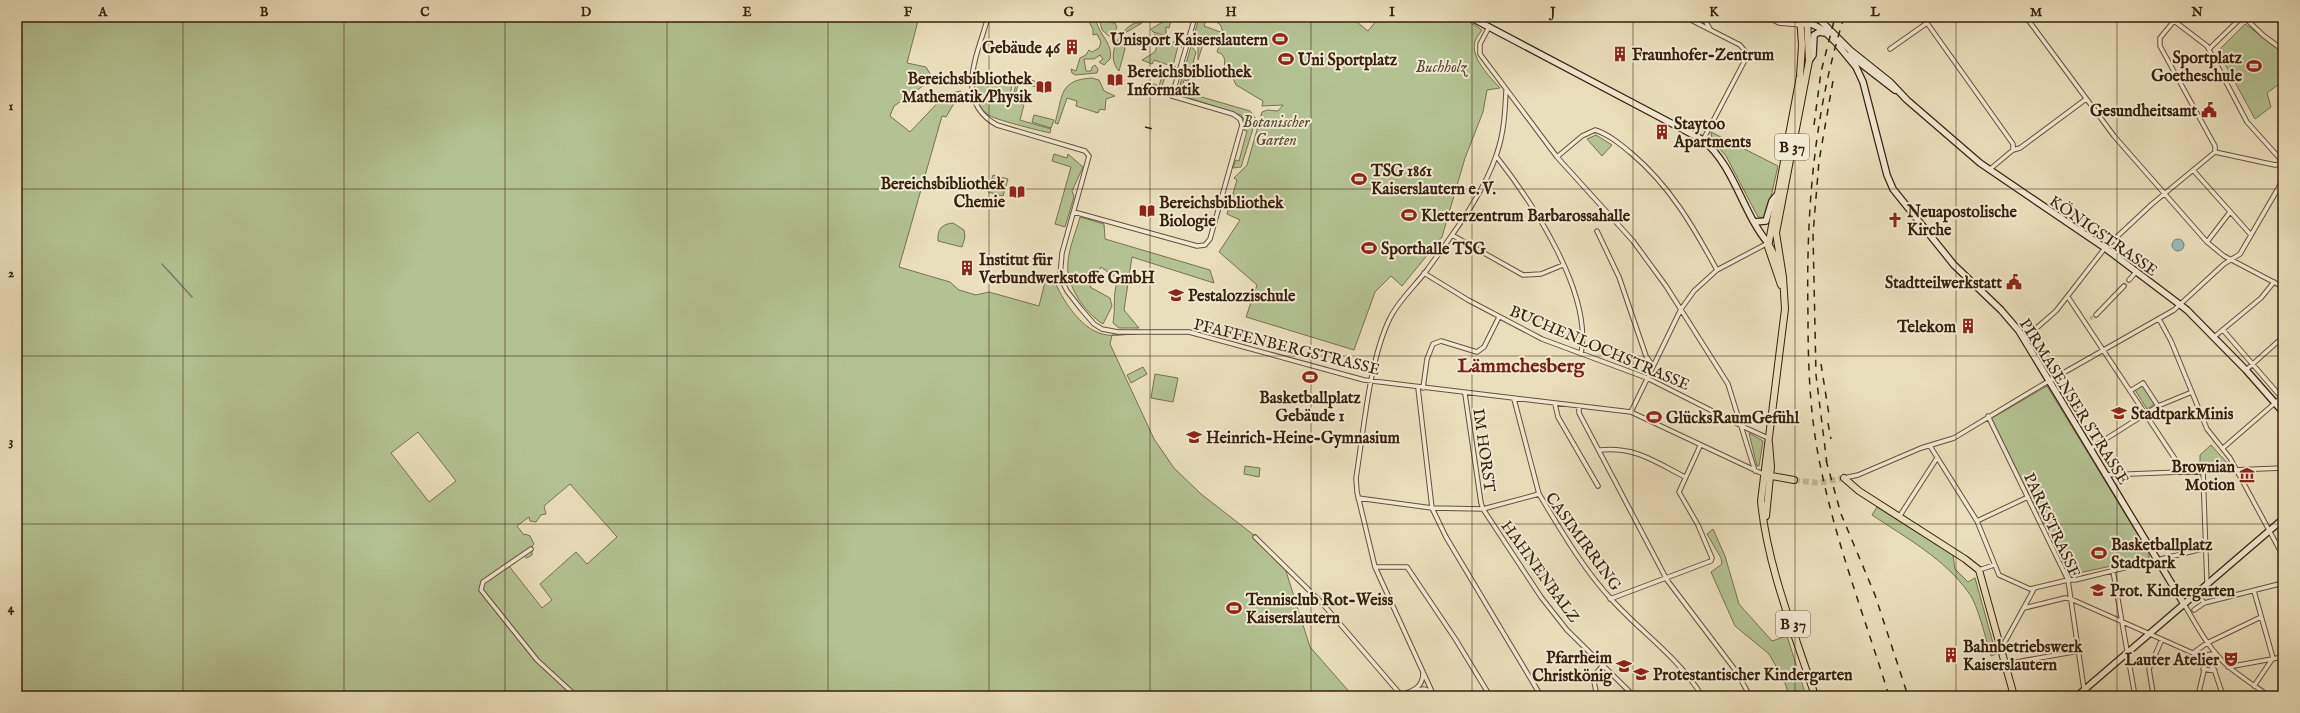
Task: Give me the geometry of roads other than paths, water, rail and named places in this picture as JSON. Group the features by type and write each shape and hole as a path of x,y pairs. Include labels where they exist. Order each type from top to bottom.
{"main road":[{"path":"1470,17 1703,140 1719,156 1727,169 1760,234 1768,243 1776,233"},
{"name":"B 37","path":"1784,298 1780,278 1769,253 1768,243 1800,76 1801,17"},
{"name":"KÖNIGSTRASSE","path":"1813,17 1820,20 1850,50 1989,170 2105,248 2181,305 2246,370 2283,412"},
{"path":"1801,25 1808,20"},
{"name":"B 37","path":"1808,20 1809,61 1776,233 1783,274 1784,321 1763,474 1761,501 1775,571 1815,696"},
{"name":"KÖNIGSTRASSE","path":"1808,20 1826,33 1837,44 1870,67"},
{"path":"1809,61 1813,54 1814,35 1819,32 1826,33"},
{"name":"PIRMASENSER STRASSE","path":"1837,44 1856,67 1863,82 1887,175 1893,188 1954,265 2001,310 2024,339 2184,604"},
{"path":"1863,82 1870,67"},
{"path":"1754,222 1766,221 1772,201 1777,195"},
{"name":"B 37","path":"1768,243 1783,274"},
{"path":"1763,474 1794,480"},
{"path":"1844,478 1859,491 1968,561 1979,570 2014,696"},
{"path":"2077,696 2283,519"}],"street":[{"path":"988,17 971,79 973,98 984,115 997,125 1085,151 1089,156 1074,212 1197,246 1208,242 1242,129 1242,122 1236,115 1172,96 1195,17"},
{"path":"1685,17 1740,45 1745,56 1737,76 1703,140"},
{"path":"1703,17 1710,30"},
{"path":"1769,17 1781,19 1801,17"},
{"path":"1769,17 1778,23 1801,25"},
{"path":"1781,19 1787,17"},
{"path":"2026,17 2114,136 2207,242 2232,260 2283,287"},
{"path":"2170,17 2209,49 2247,122 2283,163 2275,165 2215,152"},
{"path":"2209,49 2243,17 2264,36 2283,50"},
{"path":"2174,21 2160,38 2160,46 2215,146 2215,152"},
{"path":"1890,49 1927,22 2013,144 2013,150"},
{"path":"1489,27 1480,44 1480,54 1506,91 1557,157 1633,241 1681,309 1728,384 1751,461 1763,474"},
{"path":"1434,695 1375,567 1358,498 1356,478 1372,381 1380,343 1391,317 1452,235 1482,184 1496,156 1502,133 1506,91"},
{"path":"1989,170 2013,150 2020,148 2086,99"},
{"path":"1557,157 1582,136 1595,130 1614,140 1645,165 1667,188 1692,224 1717,270"},
{"path":"2024,339 2051,316 2068,297 2105,248 2165,193 2215,152"},
{"path":"1496,156 1544,227 1563,265 1580,315 1582,339 1581,354"},
{"path":"2193,170 2251,236"},
{"path":"1844,478 1954,438 1988,416 2104,351 2181,305 2224,264 2240,254 2283,180"},
{"name":"PFAFFENBERGSTRASSE","path":"1074,212 1060,264 1060,277 1067,291 1094,324 1108,331 1179,331 1196,333 1346,376 1372,381 1514,400 1631,412 1700,446 1763,474"},
{"path":"2207,242 2230,212"},
{"path":"1597,231 1619,277 1646,356 1653,366"},
{"path":"1452,235 1523,275 1541,274 1563,265"},
{"path":"1631,412 1681,309 1694,291 1717,270 1768,243"},
{"path":"2129,280 2136,272"},
{"name":"BUCHENLOCHSTRASSE","path":"1424,273 1500,317 1542,338 1647,378 1768,438"},
{"path":"2214,338 2260,298 2274,282"},
{"path":"2096,315 2124,286"},
{"path":"2068,297 2086,322 2183,471"},
{"path":"1500,317 1484,347 1477,352 1441,341 1433,344 1426,359 1420,388 1432,508 1446,537 1541,696"},
{"path":"2086,322 2090,319"},
{"path":"2159,319 2171,341 2207,428 2237,469 2283,556"},
{"path":"2222,330 2282,397 2223,448"},
{"path":"2246,370 2283,337"},
{"path":"2130,391 2143,383 2158,406"},
{"path":"2090,450 2158,406 2192,392"},
{"name":"IM HORST","path":"1465,394 1483,509"},
{"path":"1514,400 1540,494"},
{"path":"1555,404 1558,418 1598,486"},
{"path":"1578,406 1579,412 1666,577 1736,671 1750,696"},
{"name":"PARKSTRASSE","path":"1988,416 2068,580 2085,696"},
{"path":"1610,599 1711,561 1712,558 1706,541 1691,511 1680,495 1680,488 1700,446"},
{"path":"1930,446 1977,521 1999,575 2026,588 2034,589 2068,580 2075,580 2206,548"},
{"path":"1600,450 1619,449 1635,452 1685,478"},
{"path":"1900,517 1937,458"},
{"path":"1743,466 1748,466 1751,461"},
{"path":"2105,475 2283,468"},
{"path":"2203,471 2207,584"},
{"name":"CASIMIRRING","path":"1358,498 1432,508 1483,509 1540,494 1582,561 1610,599 1682,669 1702,696"},
{"path":"1977,521 2028,497"},
{"name":"HAHNENBALZ","path":"1483,509 1541,597 1567,630 1634,696"},
{"path":"1255,537 1322,603 1401,695 1424,689 1434,695"},
{"path":"531,549 485,581 481,586 481,590 537,660 576,696"},
{"path":"1979,570 1994,565"},
{"path":"1375,567 1407,567 1456,640 1490,696"},
{"path":"2113,571 2135,696"},
{"path":"2194,610 2204,604 2283,583"},
{"path":"2001,650 2034,589"},
{"path":"2254,591 2273,658"},
{"path":"2197,593 2204,604"},
{"path":"2024,608 2065,598 2071,598 2204,658 2214,670 2223,696"},
{"name":"PIRMASENSER STRASSE","path":"2184,604 2207,643 2228,667 2268,696"},
{"path":"2195,654 2207,643 2261,617"},
{"path":"2158,696 2151,695 2149,669 2162,639"},
{"path":"2005,664 2079,651"},
{"path":"2198,696 2203,669 2207,662 2212,658 2212,655 2208,655 2204,658"},
{"path":"2228,667 2283,657"},
{"path":"2254,686 2273,658"},
{"path":"1597,696 1593,678 1603,665"},
{"path":"2203,669 2214,670"},
{"path":"1416,690 1422,682 1423,672"}],"water":[{"path":"2176,239 2180,239 2184,245 2180,251 2176,251 2172,247 2172,243"}],"waterway":[{"path":"162,264 192,297"}],"tunnel":[{"path":"2124,286 2129,280"},
{"path":"2090,319 2096,315"},
{"path":"1794,480 1818,483 1844,478"}],"railway":[{"path":"1814,125 1821,72 1835,17"},
{"path":"1844,17 1833,54 1818,128 1810,203 1808,241 1808,355 1810,393 1817,450 1835,526 1889,696"},
{"path":"1827,464 1816,375 1813,234 1819,161 1834,75"},
{"path":"1145,127 1153,129"},
{"path":"1821,364 1829,415"},
{"path":"1828,423 1831,439"},
{"path":"1826,460 1841,514 1875,595 1908,696"}],"place":[{"name":"Unisport Kaiserslautern","path":"1280,39"},
{"name":"Gebäude 46","path":"1072,47"},
{"name":"Fraunhofer-Zentrum","path":"1620,54"},
{"name":"Uni Sportplatz","path":"1286,59"},
{"name":"Sportplatz Goetheschule","path":"2254,66"},
{"name":"Bereichsbibliothek Informatik","path":"1115,80"},
{"name":"Bereichsbibliothek Mathematik/Physik","path":"1044,87"},
{"name":"Gesundheitsamt","path":"2209,110"},
{"name":"Staytoo Apartments","path":"1662,132"},
{"name":"TSG 1861 Kaiserslautern e. V.","path":"1359,179"},
{"name":"Bereichsbibliothek Chemie","path":"1017,192"},
{"name":"Bereichsbibliothek Biologie","path":"1147,211"},
{"name":"Kletterzentrum Barbarossahalle","path":"1409,215"},
{"name":"Neuapostolische Kirche","path":"1895,220"},
{"name":"Sporthalle TSG","path":"1369,248"},
{"name":"Institut für Verbundwerkstoffe GmbH","path":"967,268"},
{"name":"Stadtteilwerkstatt","path":"2014,282"},
{"name":"Pestalozzischule","path":"1176,295"},
{"name":"Telekom","path":"1968,326"},
{"name":"Basketballplatz Gebäude 1","path":"1310,377"},
{"name":"StadtparkMinis","path":"2119,413"},
{"name":"GlücksRaumGefühl","path":"1654,417"},
{"name":"Heinrich-Heine-Gymnasium","path":"1194,437"},
{"name":"Brownian Motion","path":"2247,475"},
{"name":"Basketballplatz Stadtpark","path":"2099,553"},
{"name":"Prot. Kindergarten","path":"2098,590"},
{"name":"Tennisclub Rot-Weiss Kaiserslautern","path":"1234,608"},
{"name":"Bahnbetriebswerk Kaiserslautern","path":"1951,655"},
{"name":"Lauter Atelier","path":"2231,659"},
{"name":"Pfarrheim Christkönig","path":"1624,666"},
{"name":"Protestantischer Kindergarten","path":"1641,674"}],"district":[{"name":"Lämmchesberg","path":"1521,365"}],"park label":[{"name":"Buchholz","path":"1441,66"},
{"name":"Botanischer Garten","path":"1276,130"}]}
